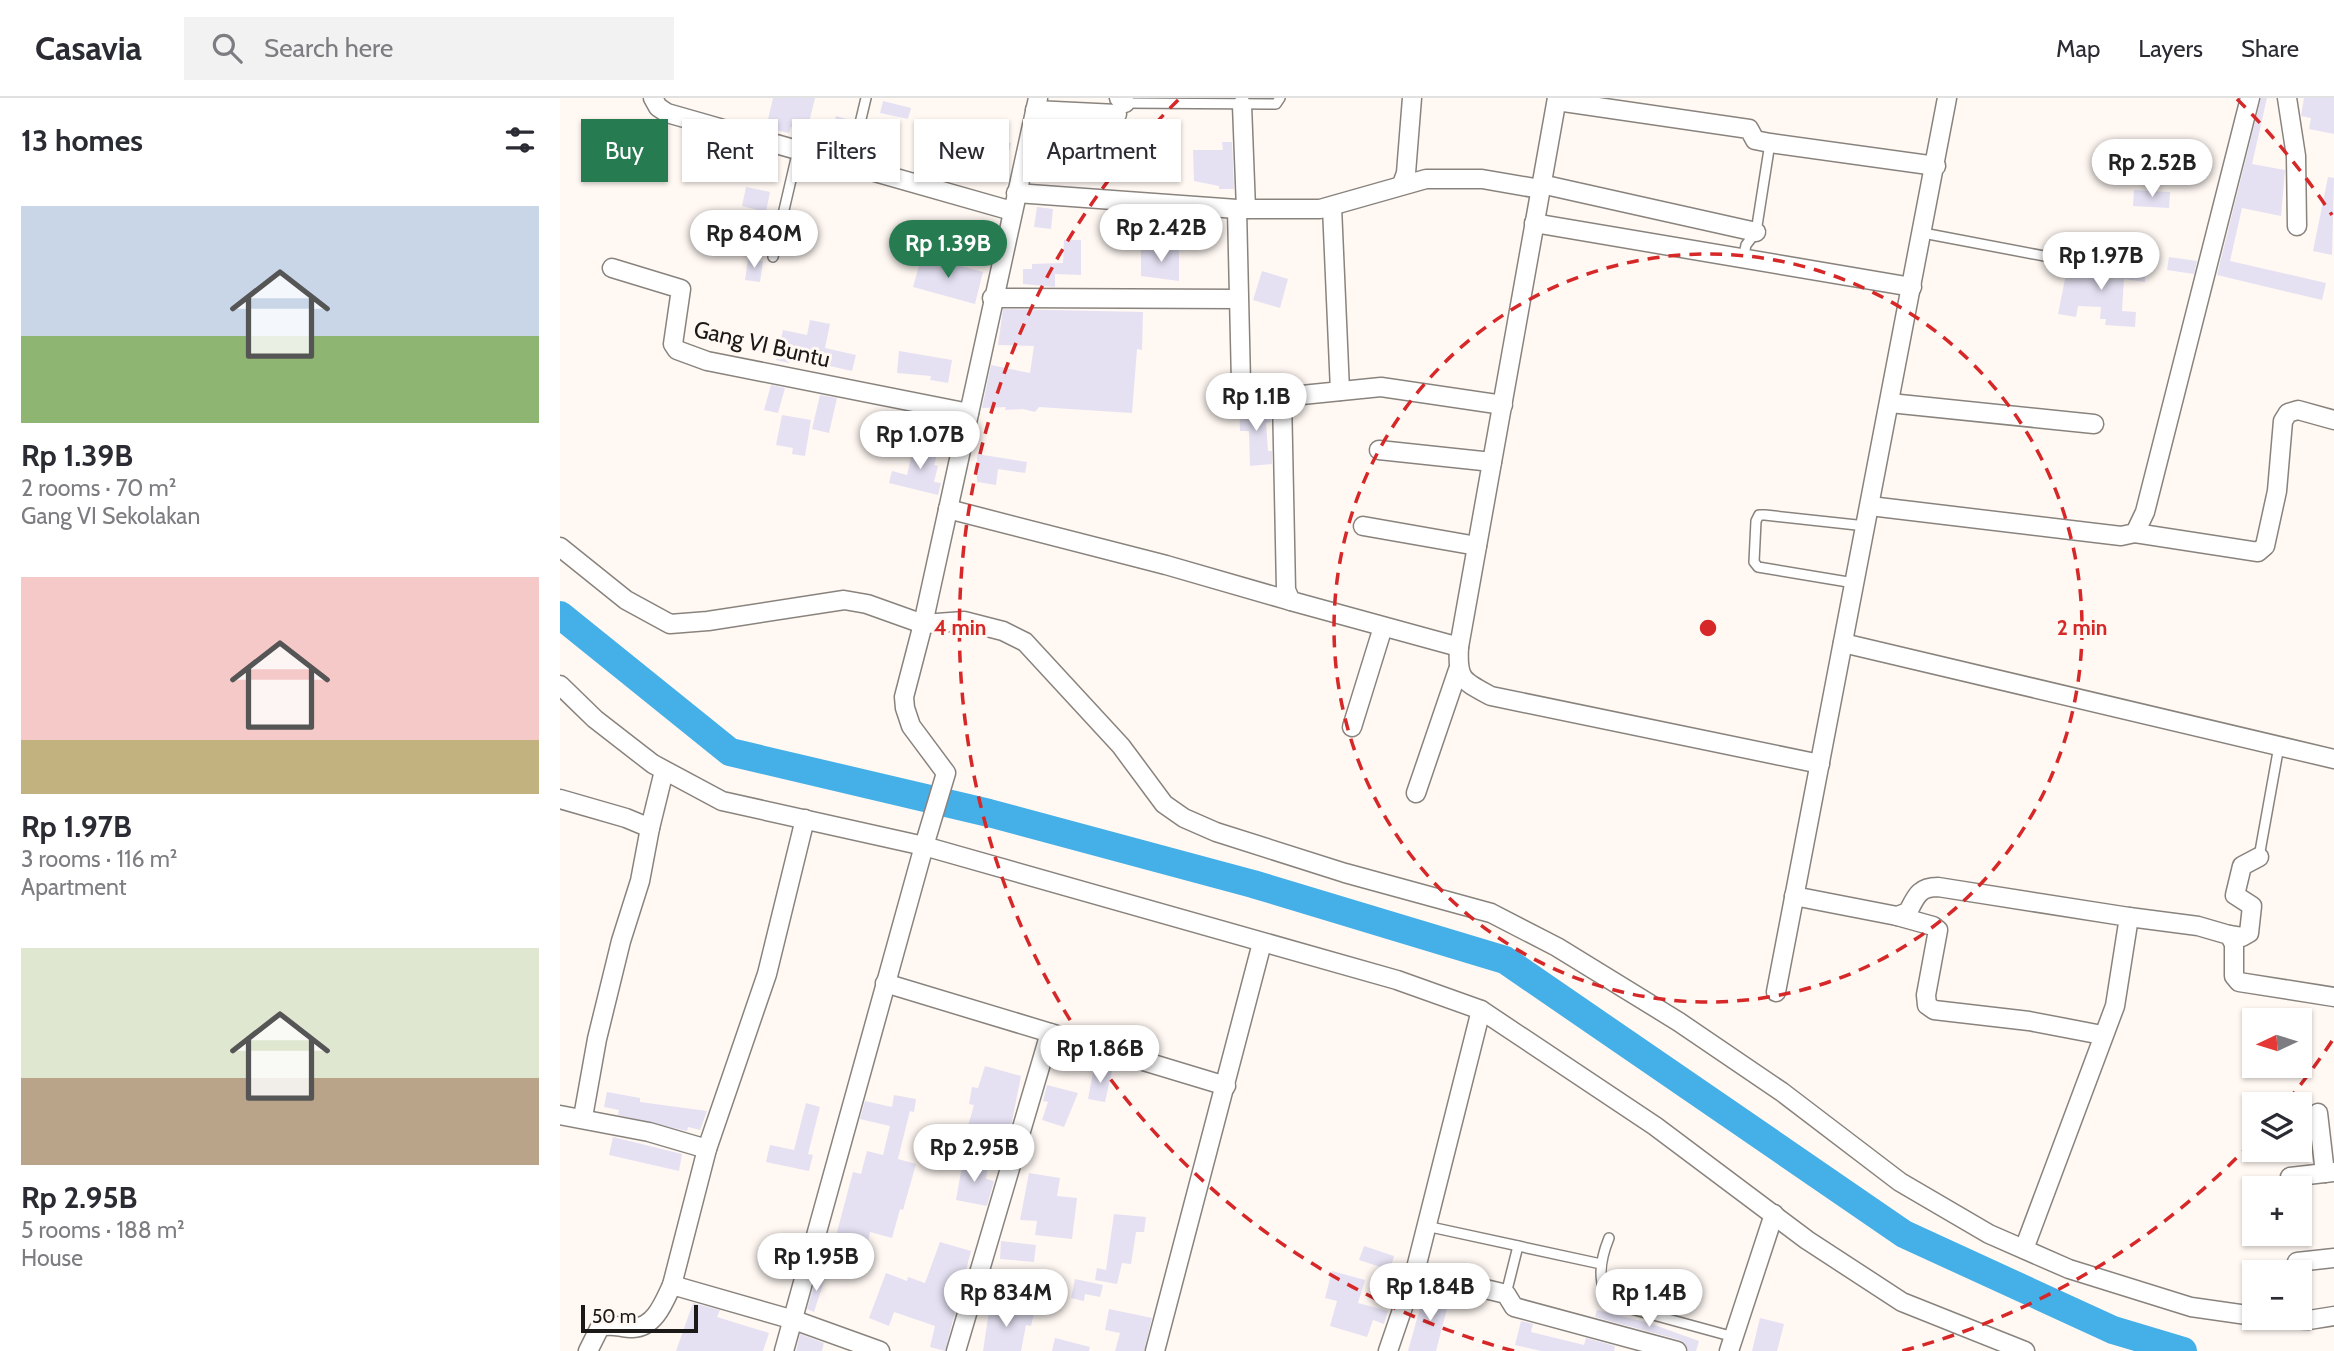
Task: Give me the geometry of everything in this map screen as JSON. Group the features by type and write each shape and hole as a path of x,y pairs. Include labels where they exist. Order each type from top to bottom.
{"street":[{"path":"653,98 658,107 667,113 792,148"},
{"path":"1402,184 1406,173 1412,98"},
{"path":"1776,992 1947,98"},
{"path":"2135,533 2145,512 2250,98"},
{"path":"2287,98 2296,156 2298,226"},
{"path":"1416,793 1458,670 1459,647 1557,100 1749,129 1755,139 1770,143 1936,166"},
{"path":"784,1351 924,846 945,786 946,771 911,726 904,697 923,624 1036,104 1120,105"},
{"path":"1242,105 1242,209 1238,299 1244,390 1256,396 1282,397 1381,387 1503,405"},
{"path":"900,176 1014,202 1242,209 1332,207 1426,179 1482,179 1541,187 1756,232"},
{"path":"1332,207 1340,391"},
{"path":"1534,223 1912,288"},
{"name":"Gang VI Buntu","path":"612,268 681,289 673,344 677,350 707,361 969,413"},
{"path":"992,298 1238,299"},
{"path":"1282,397 1286,590 1291,601"},
{"path":"1890,404 2094,424"},
{"path":"1870,506 2121,536 2135,533 2258,552 2265,546 2277,491 2283,421 2288,413 2298,410 2334,419"},
{"path":"1379,450 1492,462"},
{"path":"948,509 1166,565 1459,647"},
{"path":"1363,526 1477,546"},
{"path":"560,547 626,600 670,624 708,621 844,600 867,604 923,624 964,621 1003,631 1025,642 1121,746 1164,804 1184,818 1216,832 1345,873 1491,913 1557,947 1678,1022 1782,1092 1900,1182 1989,1234 2068,1269 2191,1307 2242,1314"},
{"path":"1352,727 1383,626"},
{"path":"1843,643 2334,759"},
{"path":"1458,670 1466,683 1491,696 1820,764"},
{"path":"560,685 595,719 664,771 723,801 924,846 1397,980 1481,1010 1656,1126 1807,1240 1902,1302 2025,1351"},
{"path":"583,1117 597,1039 640,881 664,771"},
{"path":"560,799 626,818 650,828"},
{"path":"588,1351 600,1327 609,1324 633,1328 650,1321 671,1284 707,1149 767,974 805,819"},
{"path":"1897,916 1908,912 1918,892 1927,887 1938,887 2198,926 2242,937 2249,933 2252,906 2235,895 2242,866 2259,857"},
{"path":"1794,896 1897,916 1938,930 1926,995 1927,1005 1934,1010 2029,1021 2102,1035"},
{"path":"2024,1249 2115,1006 2129,917"},
{"path":"2229,935 2234,944 2234,976 2239,982 2334,997"},
{"path":"1154,1351 1262,943"},
{"path":"885,983 1226,1086"},
{"path":"1388,1351 1415,1272 1481,1010"},
{"path":"956,1351 1050,1033"},
{"path":"2298,1176 2329,1172 2318,1113"},
{"path":"560,1115 583,1117 649,1132 707,1149"},
{"path":"1732,1344 1774,1214"},
{"path":"2312,1260 2334,1258"},
{"path":"1415,1272 1506,1294 1514,1307 1678,1351"},
{"path":"671,1284 794,1320 880,1351"},
{"path":"2312,1320 2334,1316"}],"lane":[{"path":"861,119 866,98"},
{"path":"1120,105 1276,104 1280,98"},
{"path":"1743,259 1746,245 1756,232 1770,143"},
{"path":"773,257 792,176"},
{"path":"1923,233 2086,264"},
{"path":"1854,583 1758,567 1754,562 1756,521 1759,515 1765,514 1866,526"},
{"path":"2259,857 2279,746"},
{"path":"1426,1226 1601,1264"},
{"path":"1609,1238 1600,1278 1606,1297 1613,1304 1732,1344"},
{"path":"1506,1294 1518,1246"}],"building":[{"path":"773,98 815,98 810,119 792,119 789,133 778,131 778,119 768,119"},
{"path":"2261,98 2267,98 2252,164 2285,170 2281,216 2242,208 2230,261 2326,283 2322,300 2217,275"},
{"path":"2304,98 2334,98 2334,134 2309,129 2311,118 2301,116"},
{"path":"883,101 911,108 908,119 880,113"},
{"path":"1222,142 1232,142 1234,189 1219,189 1219,186 1194,181 1193,150 1223,150"},
{"path":"2328,177 2334,178 2332,255 2313,251"},
{"path":"746,187 770,192 766,212 742,206"},
{"path":"2134,190 2170,192 2169,208 2133,206"},
{"path":"1037,207 1053,209 1051,229 1034,227"},
{"path":"1185,217 1206,218 1205,240 1184,239"},
{"path":"789,218 809,224 807,229 814,231 809,248 784,241"},
{"path":"737,230 760,236 756,251 733,245"},
{"path":"1064,240 1081,240 1081,275 1055,274 1055,287 1023,284 1023,269 1032,269 1032,264 1063,263"},
{"path":"1141,249 1179,249 1179,281 1141,276"},
{"path":"922,255 983,272 975,304 913,287"},
{"path":"2169,257 2197,261 2194,274 2167,270"},
{"path":"748,259 763,261 760,282 745,280"},
{"path":"2101,261 2146,266 2145,282 2124,279 2122,311 2136,312 2135,327 2105,325 2106,319 2100,319 2101,307 2078,306 2076,317 2058,314 2067,269 2100,273"},
{"path":"1262,271 1288,279 1280,308 1253,300"},
{"path":"1003,309 1143,312 1142,350 1137,349 1132,413 1039,407 1035,412 1023,409 1005,410 1006,407 982,408 991,365 1030,373 1034,346 998,345"},
{"path":"810,320 830,324 825,348 856,355 852,371 790,357 789,363 776,360 783,330 807,335"},
{"path":"899,351 952,360 948,383 930,380 931,376 897,373"},
{"path":"771,385 785,388 778,413 764,410"},
{"path":"820,395 837,398 829,433 812,429"},
{"path":"1239,403 1271,411 1271,422 1266,423 1272,464 1250,466 1249,431 1240,431"},
{"path":"782,415 811,420 805,456 792,454 793,448 776,445"},
{"path":"915,442 939,448 934,465 938,466 934,482 941,483 938,495 889,483 892,471 907,475"},
{"path":"977,454 1027,462 1025,473 998,469 996,485 977,482"},
{"path":"985,1066 1021,1076 1011,1126 1004,1125 999,1143 966,1133 974,1105 969,1104 972,1087 978,1088"},
{"path":"1094,1067 1112,1071 1105,1102 1088,1099"},
{"path":"1047,1085 1078,1093 1064,1127 1042,1120 1048,1102 1043,1101"},
{"path":"607,1092 640,1098 640,1102 707,1111 700,1130 688,1127 687,1131 618,1115 619,1110 604,1107"},
{"path":"894,1095 916,1099 914,1112 910,1111 898,1159 916,1164 903,1210 900,1209 892,1238 870,1232 862,1270 829,1262 853,1172 861,1174 867,1151 883,1155 890,1126 860,1119 865,1101 892,1107"},
{"path":"806,1103 820,1107 808,1154 813,1155 809,1171 766,1162 770,1145 794,1150"},
{"path":"613,1137 682,1154 679,1171 609,1155"},
{"path":"963,1161 988,1166 986,1179 994,1181 987,1206 956,1200"},
{"path":"1029,1173 1060,1178 1057,1196 1077,1198 1072,1239 1035,1235 1037,1221 1020,1220"},
{"path":"1114,1214 1146,1217 1144,1232 1136,1232 1131,1264 1122,1263 1117,1284 1095,1280 1097,1268 1106,1270"},
{"path":"1001,1241 1036,1245 1034,1262 1000,1259"},
{"path":"940,1242 971,1251 945,1351 930,1347 935,1326 894,1312 889,1326 869,1318 886,1273 907,1281 908,1277 925,1283"},
{"path":"1364,1246 1394,1256 1390,1270 1359,1260"},
{"path":"1332,1271 1365,1280 1358,1303 1388,1311 1384,1324 1373,1320 1367,1337 1330,1326 1337,1301 1325,1298"},
{"path":"817,1275 825,1278 814,1312 807,1309"},
{"path":"1075,1279 1103,1285 1100,1297 1085,1294 1084,1301 1071,1298"},
{"path":"1429,1290 1450,1297 1436,1351 1408,1351 1420,1308 1423,1309"},
{"path":"693,1303 720,1310 717,1317 769,1333 763,1351 676,1351"},
{"path":"990,1304 1034,1313 1031,1326 1026,1325 1021,1351 983,1351"},
{"path":"1109,1309 1152,1318 1144,1351 1115,1351 1120,1333 1105,1330"},
{"path":"1597,1310 1649,1323 1699,1341 1696,1351 1688,1351 1680,1340 1595,1317"},
{"path":"1760,1318 1784,1324 1777,1351 1752,1351"},
{"path":"1521,1321 1533,1324 1531,1332 1584,1345 1586,1338 1615,1346 1614,1351 1541,1351 1515,1345"},
{"path":"800,1334 824,1343 822,1351 796,1351"},
{"path":"1055,1338 1090,1347 1089,1351 1052,1351"}],"waterway":[{"path":"560,615 730,752 989,813 1253,884 1505,960 1904,1234 2113,1330 2183,1351"}]}
